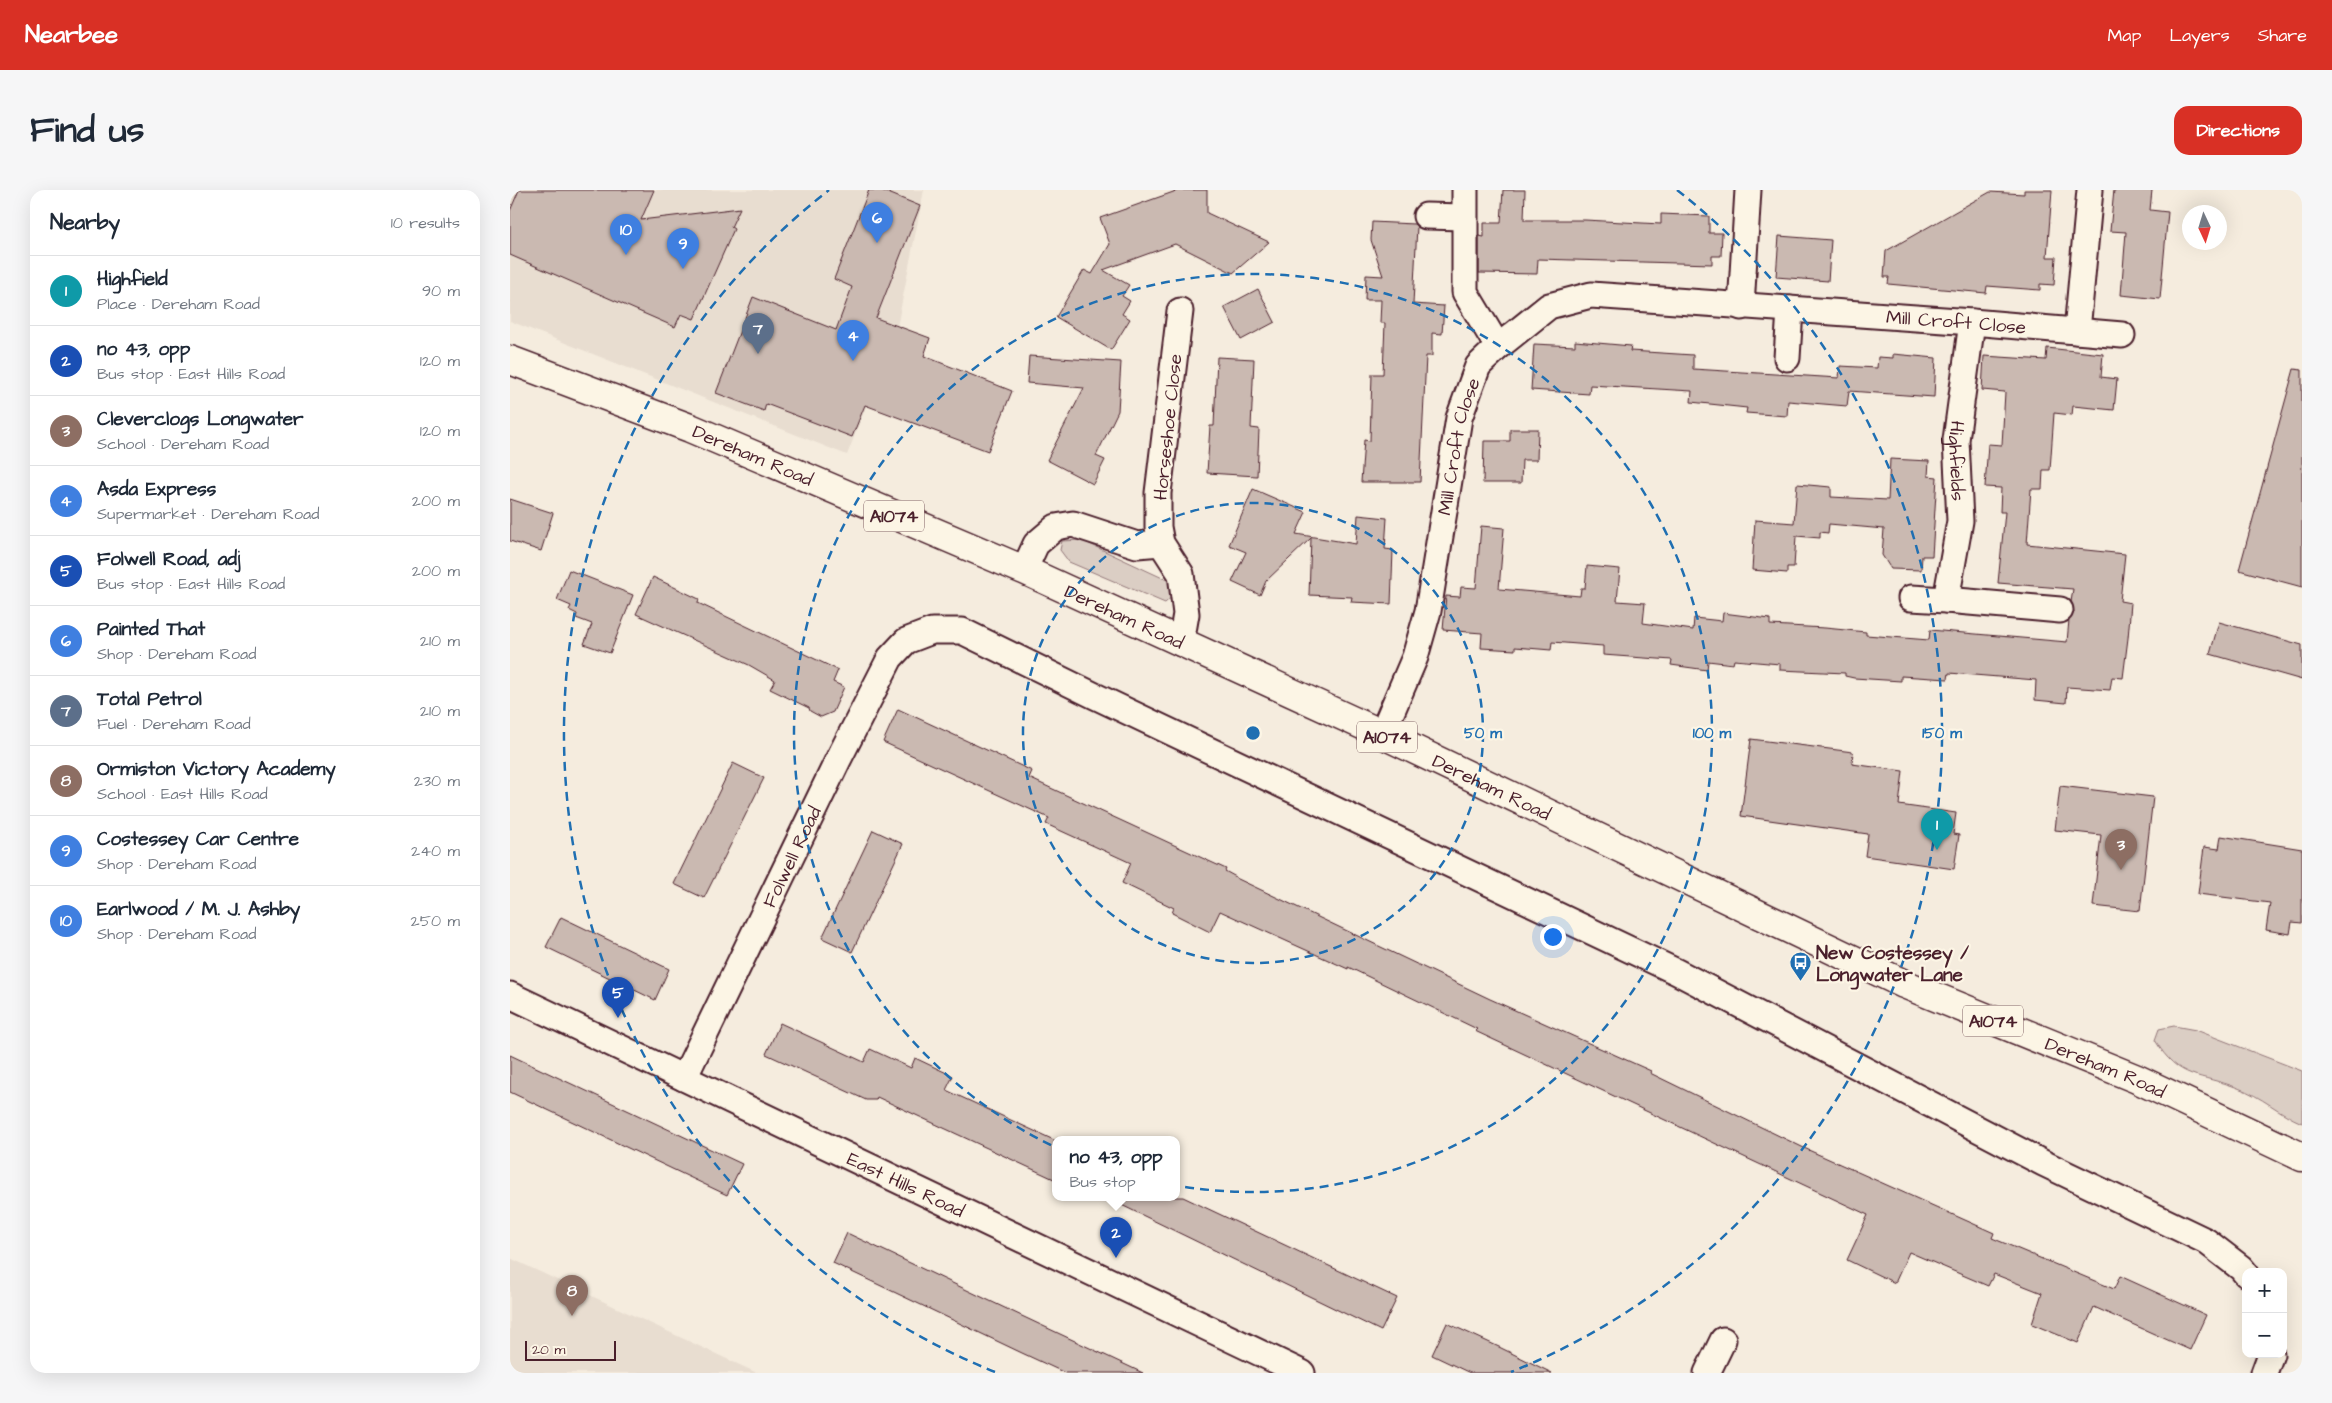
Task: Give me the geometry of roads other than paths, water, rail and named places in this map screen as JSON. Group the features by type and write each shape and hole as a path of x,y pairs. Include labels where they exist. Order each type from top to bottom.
{"highway":[{"name":"Dereham Road","path":"510,360 690,428 1024,570 1382,734 1904,984 2137,1079 2302,1157"}],"street":[{"path":"1465,190 1463,217 1465,292 1498,347"},
{"path":"1741,307 1748,190"},
{"path":"2077,331 2090,190"},
{"path":"1426,216 1463,217"},
{"name":"Mill Croft Close","path":"1382,734 1415,657 1428,611 1459,418 1478,366 1498,347 1549,306 1591,295 1972,322 2122,335"},
{"path":"1787,358 1790,309"},
{"name":"Horseshoe Close","path":"1180,310 1158,493 1158,527 1161,543 1181,574 1186,614 1181,643"},
{"name":"Highfields","path":"1946,600 1960,521 1956,440 1972,322"},
{"path":"1024,570 1036,544 1056,527 1073,524 1137,546 1161,543"},
{"path":"1911,598 2060,610"},
{"name":"Folwell Road","path":"684,1078 838,760 890,658 906,641 932,631 962,632 1676,972 2043,1163 2206,1241 2242,1269"},
{"name":"East Hills Road","path":"510,995 1302,1373"},
{"path":"1707,1373 1723,1340"},
{"path":"2264,1373 2270,1358"}],"place":[{"name":"Painted That","path":"877,243"},
{"name":"Earlwood / M. J. Ashby","path":"626,255"},
{"name":"Costessey Car Centre","path":"683,269"},
{"name":"Total Petrol","path":"758,354"},
{"name":"Asda Express","path":"853,361"},
{"name":"Highfield","path":"1937,850"},
{"name":"Cleverclogs Longwater","path":"2121,870"},
{"name":"New Costessey / Longwater Lane","path":"1800,982"},
{"name":"Folwell Road, adj","path":"618,1018"},
{"name":"no 43, opp","path":"1116,1258"},
{"name":"Ormiston Victory Academy","path":"572,1316"}]}
